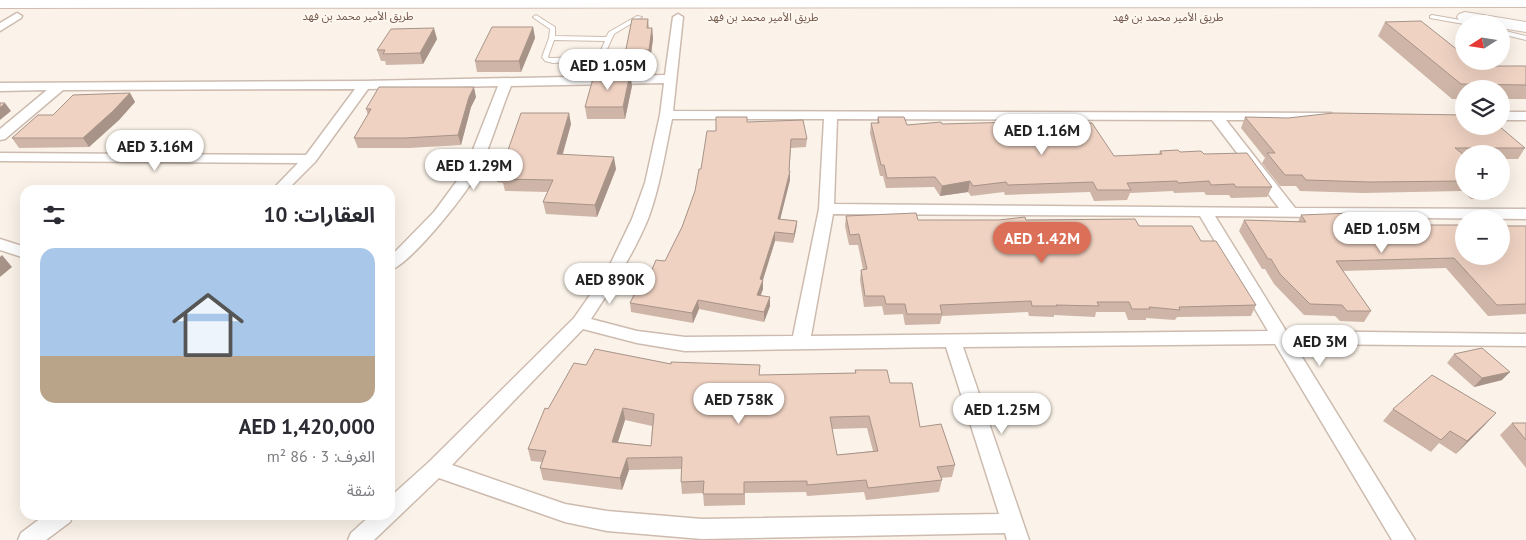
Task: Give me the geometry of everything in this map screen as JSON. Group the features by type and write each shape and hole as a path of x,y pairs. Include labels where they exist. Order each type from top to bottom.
{"street":[{"name":"طريق الأمير محمد بن فهد","path":"0,4 677,6 1386,1 1526,2"},
{"name":"طريق الأمير محمد بن فهد","path":"0,16 639,17 677,6 1403,16 1455,19"},
{"path":"395,506 436,468 580,322 615,270 640,219 652,183 666,115 677,6"},
{"path":"1403,16 1405,12 1411,11 1526,9"},
{"path":"0,28 17,16"},
{"name":"طريق الأمير محمد بن فهد","path":"1510,18 1526,17"},
{"path":"1510,25 1526,27"},
{"path":"0,87 364,85 670,79"},
{"path":"395,261 439,215 472,170 506,82"},
{"path":"284,185 310,159 364,85"},
{"path":"0,136 58,88"},
{"path":"666,115 1335,116"},
{"path":"801,342 826,209 831,116"},
{"path":"1216,116 1291,212"},
{"path":"1510,116 1526,116"},
{"path":"0,157 310,159"},
{"path":"826,209 1526,214"},
{"path":"1206,212 1404,540"},
{"path":"0,244 20,251"},
{"path":"580,322 637,337 685,344 1282,337 1526,340"},
{"path":"436,468 564,513 607,521 702,529 1015,532 952,340"},
{"path":"29,540 55,520"},
{"path":"359,540 381,520"}],"lane":[{"path":"536,17 553,28 552,38 545,57 547,60 600,59 608,39 617,28 639,17"},
{"path":"1510,34 1526,38"},
{"path":"552,38 608,39"}],"building":[{"path":"632,19 648,19 647,28 652,28 649,50 639,50 637,63 598,63 600,54 625,54"},
{"path":"1421,21 1455,48 1455,70 1510,70 1510,66 1526,66 1526,85 1510,85 1510,80 1456,80 1385,22"},
{"path":"492,27 533,27 519,61 475,61"},
{"path":"434,28 420,53 383,54 385,50 377,50 391,29"},
{"path":"630,74 623,107 585,107 594,75"},
{"path":"379,87 474,87 469,97 458,135 354,138 371,109 366,109"},
{"path":"130,93 83,138 12,138 38,115 53,115 73,95"},
{"path":"521,113 569,113 557,154 614,157 595,205 543,202 553,180 502,179 506,171 494,170 502,153 507,153"},
{"path":"1333,113 1455,115 1455,135 1510,135 1525,148 1510,148 1510,145 1455,145 1455,181 1369,182 1306,180 1302,175 1285,175 1267,153 1275,153 1245,117 1288,118"},
{"path":"716,117 747,117 747,122 803,120 807,139 791,139 790,171 778,219 797,221 794,234 775,232 760,279 763,280 757,295 770,297 764,312 698,300 692,313 630,303 640,283 646,284 656,260 665,261 682,227 695,191 699,169 701,169 707,131 716,131"},
{"path":"878,117 904,117 907,125 941,122 942,124 1015,122 1013,118 1045,117 1047,122 1092,123 1114,156 1162,154 1160,151 1178,150 1180,152 1201,151 1204,154 1247,153 1272,187 1236,187 1234,184 1211,185 1209,181 1178,183 1177,181 1127,183 1131,190 1097,190 1093,182 1008,185 1006,182 973,186 970,181 942,186 935,177 887,178 884,165 881,165 871,123 879,123"},
{"path":"916,213 918,220 999,220 1025,217 1026,220 1135,219 1139,226 1192,226 1201,241 1216,241 1256,305 1179,307 1180,310 1149,307 1150,309 1132,309 1129,302 1097,302 1099,306 1032,306 1031,301 940,305 942,314 907,314 905,304 886,304 884,296 865,296 861,270 867,269 859,234 850,235 846,216"},
{"path":"1369,213 1371,216 1393,215 1402,225 1455,225 1455,259 1336,261 1371,311 1347,311 1342,305 1310,304 1280,274 1271,259 1268,259 1244,220 1306,222 1301,215"},
{"path":"1510,226 1526,226 1526,304 1497,305 1460,265 1510,265"},
{"path":"1482,348 1510,372 1482,378 1454,354"},
{"path":"595,349 671,364 671,362 760,365 759,375 856,373 855,370 887,370 890,383 912,383 920,427 941,424 955,465 937,467 942,480 868,488 866,480 807,485 807,481 744,482 744,494 703,494 704,481 681,482 682,457 627,458 620,478 540,468 546,451 528,449 545,408 548,409 574,363 586,365","holes":["623,408 654,414 651,446 612,442","869,416 878,451 837,455 830,417"]},
{"path":"1432,375 1496,413 1467,441 1450,431 1441,440 1393,409"},
{"path":"1512,423 1526,423 1526,440"}]}
